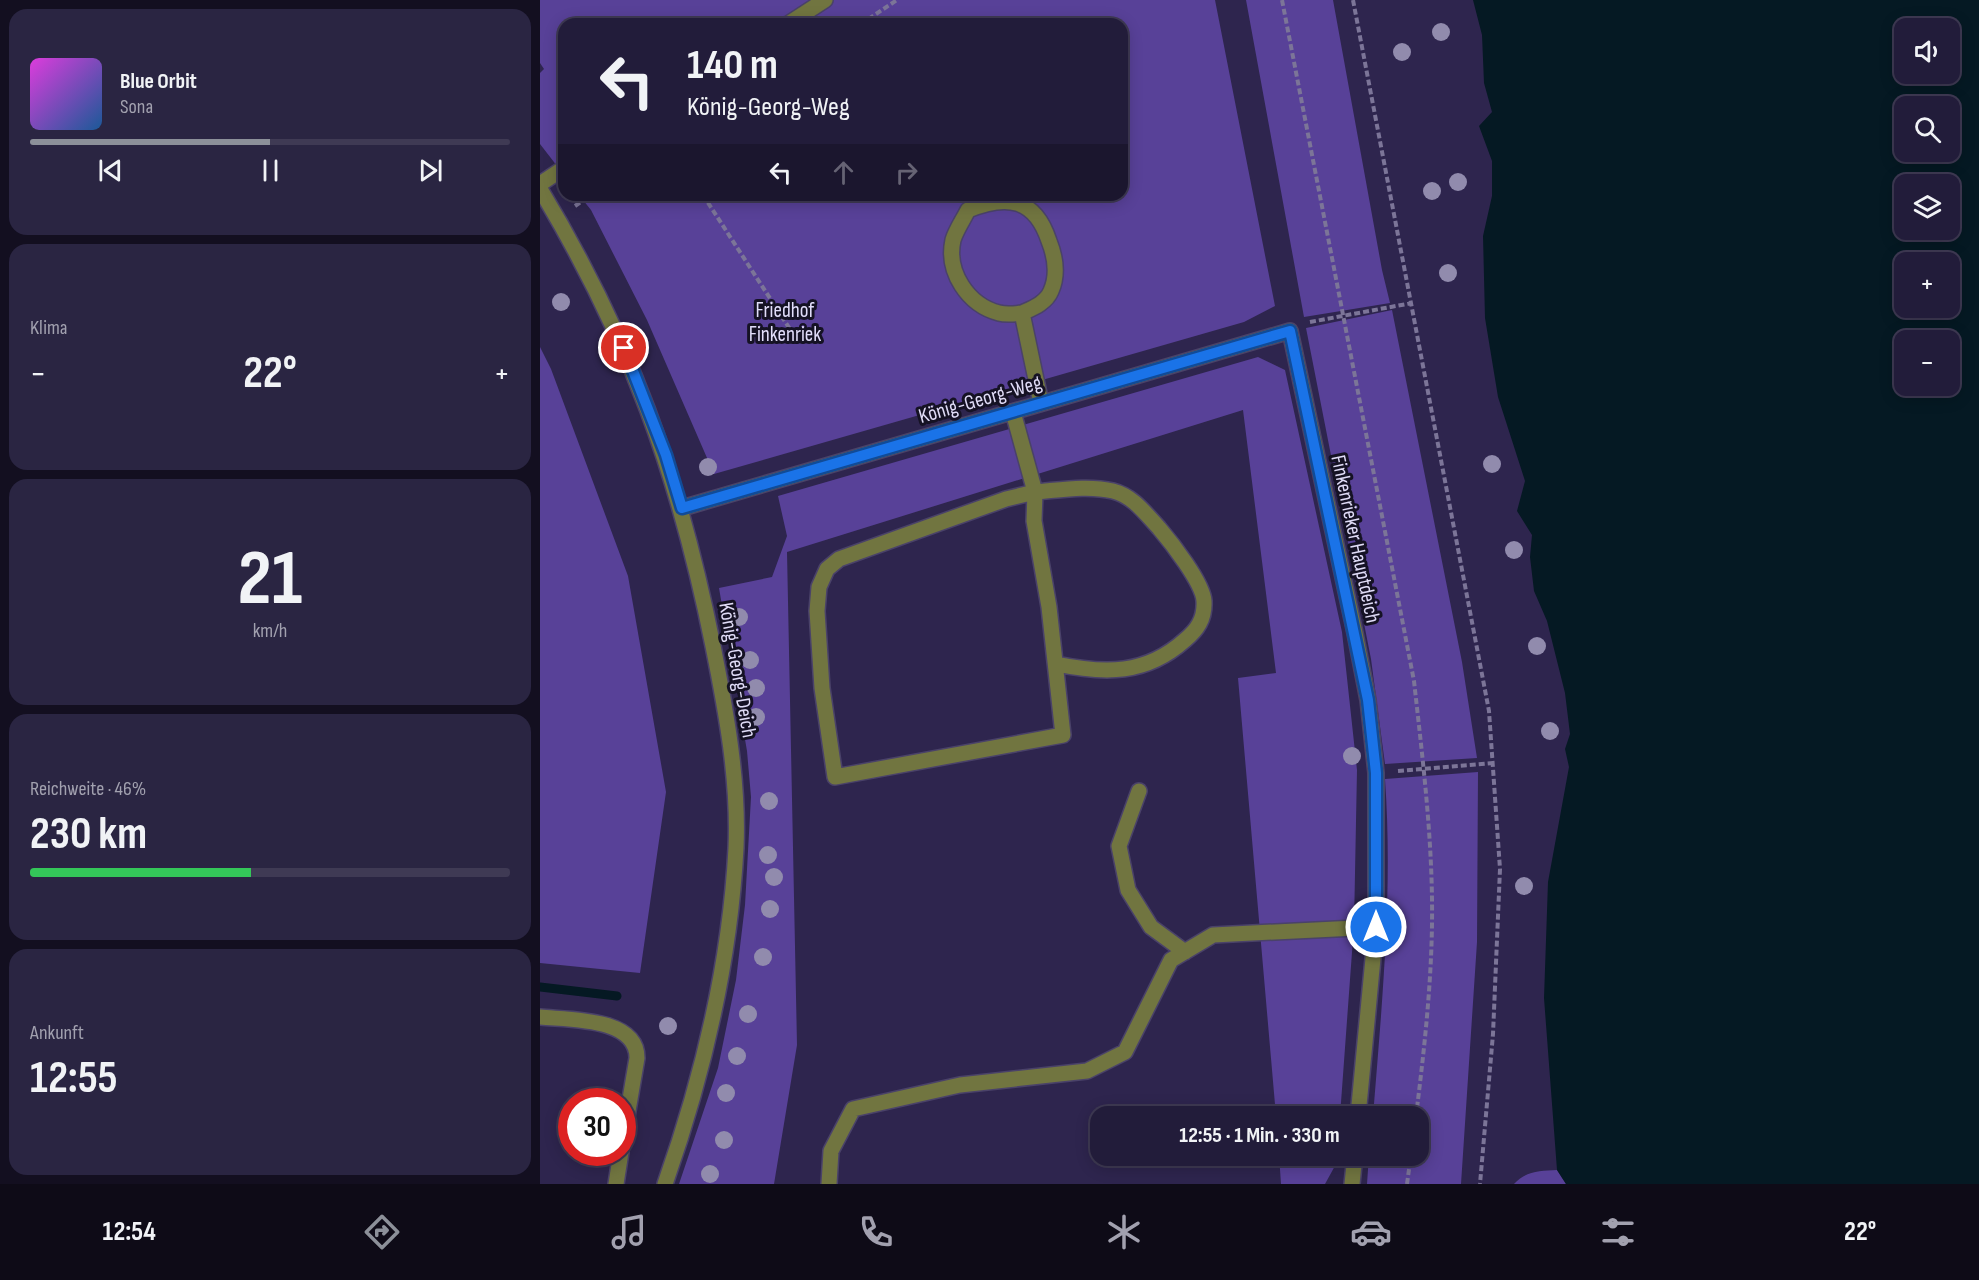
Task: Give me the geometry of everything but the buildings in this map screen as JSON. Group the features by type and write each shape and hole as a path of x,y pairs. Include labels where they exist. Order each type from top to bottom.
{"street":[{"path":"797,18 825,0"},
{"path":"540,184 558,172"},
{"name":"König-Georg-Deich","path":"540,189 624,348 662,445 682,508 722,689 735,799 736,845 729,924 704,1059 665,1184"},
{"path":"997,201 1011,201 1025,205 1037,214 1046,230 1054,253 1055,274 1051,292 1040,305 1022,313 1002,314 985,309 972,299 961,285 952,256 953,240 968,210 997,201"},
{"path":"1022,313 1041,403"},
{"name":"König-Georg-Weg","path":"682,508 1290,331"},
{"name":"Finkenrieker Hauptdeich","path":"1290,331 1368,700 1376,773 1376,927 1360,1106"},
{"path":"1013,412 1035,492 1034,521 1056,664 1063,735 835,777 822,688 817,611 819,587 827,569 839,559 1006,499 1035,492 1080,488 1114,491 1134,500 1166,536 1196,581 1204,600 1203,618 1196,630 1170,653 1144,666 1113,670 1083,670 1056,664"},
{"path":"1139,791 1119,846 1128,890 1151,927 1185,952"},
{"path":"828,1184 831,1151 853,1109 960,1085 1087,1071 1125,1052 1171,960 1213,935 1376,927"},
{"path":"540,1017 605,1024 618,1029 634,1047 637,1058 632,1088"},
{"path":"616,1184 619,1166"},
{"path":"1351,1182 1353,1166"}],"path":[{"path":"870,18 897,0"},
{"path":"1282,0 1406,638 1425,770 1432,899 1426,1030 1417,1106"},
{"path":"1353,0 1489,711 1500,869 1492,1034 1480,1184"},
{"path":"569,209 582,201"},
{"path":"707,201 797,340"},
{"path":"1305,323 1412,303"},
{"path":"1396,771 1493,763"},
{"path":"1407,1184 1409,1166"}],"green space":[{"name":"Friedhof Finkenriek","path":"540,0 1215,0 1275,306 1244,322 714,474 647,320 591,210 584,201 1128,201 1128,18 558,18 558,167 540,144 540,73 544,69 540,63"},
{"path":"1246,0 1333,0 1390,303 1304,317"},
{"path":"1392,310 1462,662 1477,758 1385,764 1371,659 1306,328"},
{"path":"540,347 551,369 628,576 666,792 640,973 540,963"},
{"path":"1258,357 1285,370 1342,632 1357,770 1354,925 1341,1106 1275,1106 1238,678 1276,673 1243,410 787,552 797,1045 774,1184 679,1184 718,1068 736,980 745,905 751,797 747,751 719,588 772,577 787,536 778,496"},
{"path":"1478,772 1477,942 1461,1184 1367,1184 1368,1166 1429,1166 1429,1106 1374,1106 1387,906 1385,779"},
{"path":"1280,1166 1335,1166 1325,1184 1281,1184"},
{"path":"1557,1170 1566,1184 1514,1184 1528,1174"}],"water":[{"path":"1473,0 1979,0 1979,1184 1566,1184 1557,1170 1544,998 1548,882 1569,767 1565,749 1570,734 1565,693 1547,621 1534,591 1530,557 1532,535 1517,511 1525,481 1498,397 1485,318 1483,236 1492,196 1492,161 1479,126 1492,112 1484,83 1482,35"}],"waterway":[{"path":"540,987 617,996"}],"route":[{"path":"624,348 666,455 682,508 1290,331 1356,633 1368,700 1376,773 1376,927"}]}
